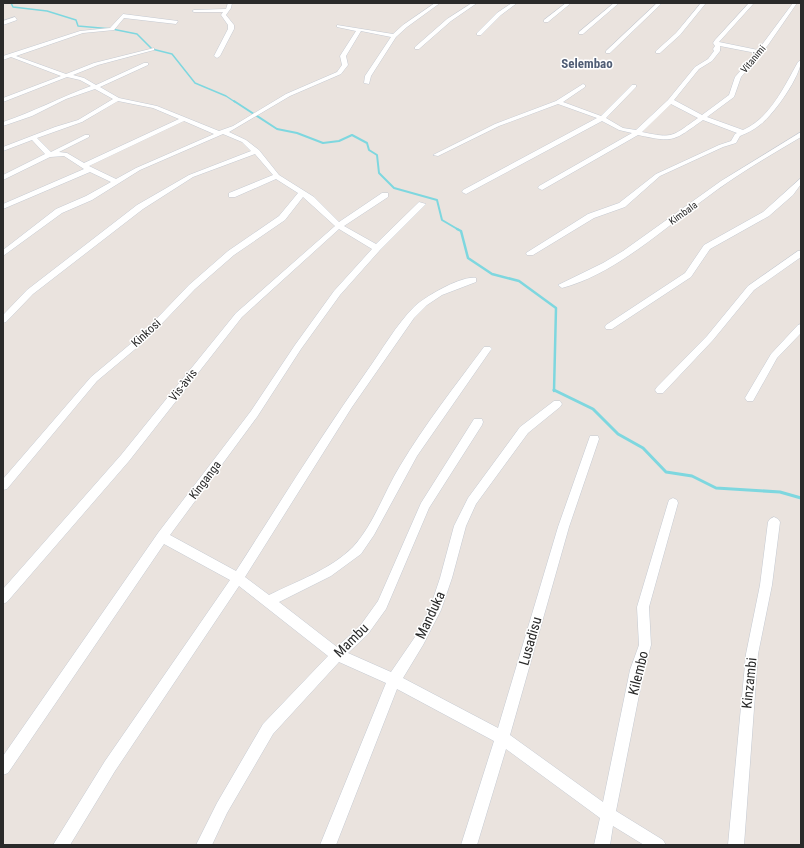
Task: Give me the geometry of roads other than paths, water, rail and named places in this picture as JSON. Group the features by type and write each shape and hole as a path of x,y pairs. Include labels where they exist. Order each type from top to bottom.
{"street":[{"path":"217,56 231,29 231,25 223,15 230,3"},
{"path":"367,83 368,76 394,36 405,26 438,3"},
{"path":"417,48 449,20 475,3"},
{"path":"479,34 499,14 515,3"},
{"path":"546,20 569,3"},
{"path":"581,33 617,3"},
{"path":"608,52 660,3"},
{"path":"658,52 678,34 704,3"},
{"path":"542,188 637,133 670,102 697,68 710,60 717,51 716,49 718,46 716,43 752,3"},
{"name":"Vitanimi","path":"637,133 671,138 683,132 701,117 732,96 738,77 759,52 795,3"},
{"path":"194,11 227,10"},
{"path":"3,58 82,32 112,29 123,16 176,22"},
{"path":"3,23 15,19"},
{"path":"339,26 394,36"},
{"path":"3,254 55,213 90,198 138,169 235,127 288,94 339,73 345,65 343,56 359,30"},
{"path":"716,43 759,52"},
{"path":"3,100 96,64 152,49"},
{"path":"12,56 65,75 82,79 117,99 142,104 244,141 257,151 277,176 302,193 339,226 377,248"},
{"path":"530,253 591,216 622,205 658,175 721,146 734,142 737,136 744,133 768,116 801,62"},
{"path":"3,124 30,115 64,98 97,87 146,64"},
{"path":"436,155 497,125 558,102 583,86"},
{"path":"466,192 602,118 634,86"},
{"path":"3,149 57,128 80,121 117,99"},
{"path":"558,102 602,118 620,129 637,133"},
{"path":"670,102 701,117 744,133"},
{"path":"3,207 87,168 184,119"},
{"name":"Kimbala","path":"562,285 591,273 635,246 679,216 723,182 801,134"},
{"path":"3,178 86,136"},
{"path":"33,137 50,155"},
{"path":"3,320 30,292 140,207 191,176 257,151"},
{"path":"50,155 65,154 87,168 116,182"},
{"path":"232,195 277,176"},
{"path":"609,327 688,275 707,247 766,214 790,193 801,180"},
{"name":"Kinkosi","path":"3,486 52,430 94,378 143,338 192,287 231,253 282,218 302,193"},
{"name":"Vis-àvis","path":"3,598 126,458 250,303 339,226 386,195"},
{"name":"Kinganga","path":"3,768 162,537 254,414 298,347 337,293 377,248 422,204"},
{"path":"660,390 710,338 751,288 801,253"},
{"path":"61,845 110,766 238,578 349,404 411,316 423,303 441,291 473,280"},
{"path":"750,398 774,356 801,327"},
{"path":"268,601 334,567 358,549 383,508 403,469 426,434 487,349"},
{"name":"Manduka","path":"328,845 394,680 419,641 435,610 446,578 460,526 472,501 524,430 557,404"},
{"name":"Mambu","path":"204,845 222,808 268,729 337,654 364,630 382,605 425,506 478,422"},
{"name":"Lusadisu","path":"469,845 502,738 556,549 575,489 594,439"},
{"name":"Kilembo","path":"602,845 637,670 645,646 643,607 673,503"},
{"name":"Kinzambi","path":"736,845 752,654 766,585 774,522"},
{"path":"162,537 238,578 337,654 394,680 502,738 609,815 658,845"}],"waterway":[{"path":"11,3 13,7 47,11 76,20 78,26 112,29 137,34 152,49 172,54 195,83 226,96 235,102"},
{"path":"234,101 277,129 297,133 323,143 339,141 352,135 367,143 369,150 377,155 379,173 394,188 437,200 442,220 459,230"},
{"path":"459,230 461,231 468,258 492,274 519,281 556,308 554,390"},
{"path":"554,390 593,409 618,434 643,448 666,472 692,476 716,488 780,492 801,498"}],"district":[{"name":"Selembao","path":"587,63"}]}
